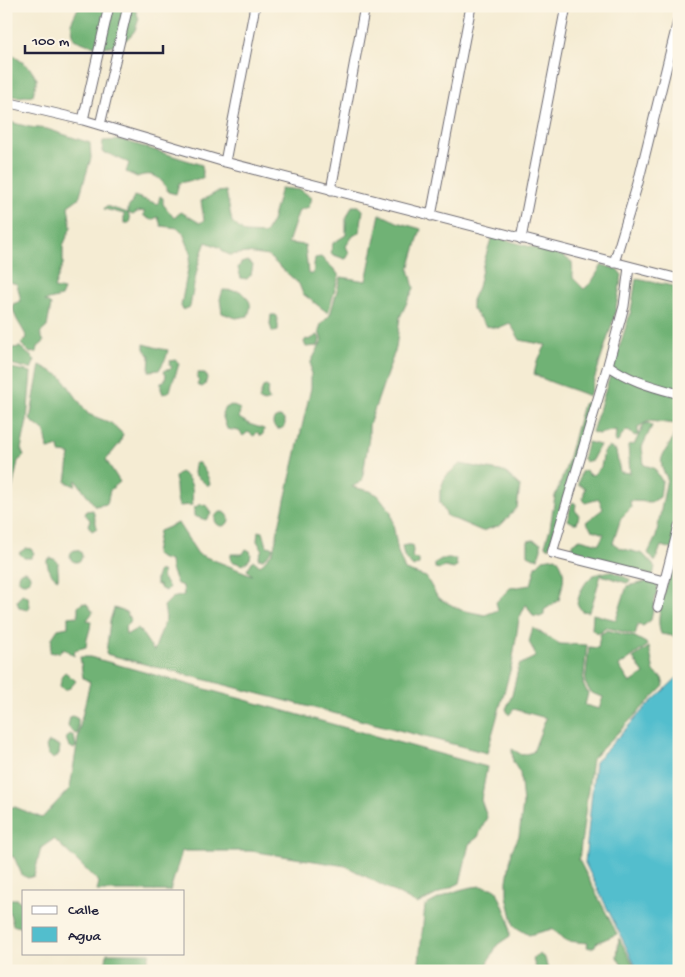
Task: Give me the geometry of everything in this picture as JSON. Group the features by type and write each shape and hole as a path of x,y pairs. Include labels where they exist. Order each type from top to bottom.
{"street":[{"path":"83,120 109,6"},
{"path":"100,125 128,6"},
{"path":"225,162 255,6"},
{"path":"331,190 365,6"},
{"path":"432,216 471,6"},
{"path":"522,239 566,6"},
{"path":"614,263 638,183 679,17"},
{"path":"6,102 83,120 225,162 331,190 679,279"},
{"path":"629,267 624,306 552,553 664,581"},
{"path":"608,365 639,382 679,394"},
{"path":"658,607 679,526"}],"green space":[{"path":"79,6 134,6 139,19 134,32 120,43 112,46 89,45 74,39 71,23"},
{"path":"6,50 29,67 37,79 33,95 19,97 6,95"},
{"path":"6,121 47,129 90,143 91,158 79,198 68,206 71,227 63,246 63,264 54,288 64,290 61,297 45,301 51,305 47,327 40,333 44,342 38,347 37,352 30,353 21,344 27,338 13,309 13,304 21,301 17,284 6,281"},
{"path":"122,140 202,165 203,178 179,183 176,194 168,192 160,179 152,175 137,177 126,172 129,163 102,152 103,141"},
{"path":"281,188 301,190 312,198 309,207 299,210 288,243 305,245 308,274 313,274 315,258 321,257 339,276 328,313 303,294 299,284 268,256 247,253 230,255 223,252 221,248 206,242 194,282 190,307 183,310 181,306 191,253 183,233 178,228 161,226 158,217 151,220 144,216 144,211 133,215 128,213 128,208 134,196 158,204 160,196 163,198 163,204 174,218 181,212 200,223 204,220 201,201 217,192 226,191 232,222 245,233 265,234 272,221"},
{"path":"106,206 128,213 129,223 124,223 124,214 104,209"},
{"path":"352,206 359,206 363,210 360,232 353,236 346,246 349,253 345,259 331,254 333,243 346,235 346,219"},
{"path":"380,214 397,222 421,229 409,269 414,288 400,317 396,348 369,425 362,481 352,487 378,495 391,512 398,552 405,570 426,577 438,598 461,610 485,615 498,610 496,602 510,588 531,585 536,566 543,559 556,557 560,562 563,572 563,583 559,600 544,610 544,615 540,617 533,616 526,604 519,619 512,664 487,753 106,654 110,621 114,608 126,612 131,621 125,627 126,635 138,628 154,651 166,618 164,606 172,598 184,595 183,586 177,584 170,561 160,558 155,554 159,531 178,523 198,554 252,575 247,570 253,560 260,566 273,552 311,388 311,362 322,341 319,331 321,324 330,315 341,277 366,281"},
{"path":"492,236 563,256 572,262 573,278 584,289 591,283 602,265 617,269 622,275 614,318 589,396 547,381 534,374 537,362 546,345 520,340 510,323 498,328 486,326 472,309 472,300 478,287"},
{"path":"247,261 253,265 251,275 247,279 241,278 238,268 241,263"},
{"path":"636,279 679,287 679,548 675,556 672,549 661,546 655,562 648,553 656,537 667,478 661,462 672,440 676,424 649,421 638,427 638,435 635,436 627,430 618,442 615,442 616,430 598,434 592,432 631,311"},
{"path":"223,290 240,291 246,297 250,302 248,316 236,318 222,313 220,299"},
{"path":"271,315 276,315 278,331 272,331 270,324"},
{"path":"318,335 320,340 318,346 306,347 304,342 306,339 309,340"},
{"path":"144,344 168,350 159,370 149,371 150,356 144,349"},
{"path":"20,347 35,360 31,369 6,363 6,349"},
{"path":"175,360 179,363 170,391 163,394 161,383 165,380 165,370 169,370 172,367 169,365 170,361"},
{"path":"40,365 62,377 88,414 111,423 123,434 120,443 106,460 120,482 110,490 107,504 95,506 76,480 75,486 66,482 70,454 60,453 59,447 48,449 45,432 30,420"},
{"path":"6,367 31,372 27,421 21,449 24,456 18,461 10,500 6,500"},
{"path":"198,373 205,373 207,378 205,385 202,387 197,385 199,381 197,378"},
{"path":"263,387 269,388 267,394 269,400 265,402 259,400"},
{"path":"587,402 589,409 583,425 580,444 574,457 571,474 549,548 545,545 555,496 565,471 583,404"},
{"path":"231,405 240,409 239,418 264,429 263,434 261,436 257,432 254,436 248,432 243,436 239,431 227,429 222,414 224,409"},
{"path":"277,417 281,417 285,423 281,429 277,429 273,425 273,421"},
{"path":"649,423 652,426 642,447 644,465 654,468 662,481 660,497 652,502 630,501 631,508 621,518 613,543 620,548 643,554 655,567 653,576 579,556 574,553 572,544 580,539 599,544 604,534 592,530 586,522 603,509 599,499 585,503 583,498 585,488 578,484 581,472 586,470 588,474 593,475 601,467 604,451 609,447 616,451 620,472 630,473 628,445 634,445 644,424"},
{"path":"588,442 600,445 592,460 585,462 583,458"},
{"path":"195,463 199,463 203,468 210,485 207,485 194,474"},
{"path":"460,464 505,472 520,486 517,508 501,525 482,531 447,516 440,502 440,491 445,477"},
{"path":"180,472 188,478 192,486 192,505 179,506 175,477"},
{"path":"573,502 576,504 575,510 579,515 577,523 568,520"},
{"path":"201,504 207,506 211,514 206,520 194,516 194,508"},
{"path":"93,510 97,528 92,531 88,525 90,520 85,514 86,511"},
{"path":"222,512 227,514 229,519 227,524 222,526 217,524 215,519 217,514"},
{"path":"258,531 263,532 267,546 273,547 271,552 263,559 258,559 262,549 257,541"},
{"path":"533,540 541,543 538,558 528,555 528,541"},
{"path":"412,545 412,558 419,559 419,564 413,567 404,557 402,546"},
{"path":"26,548 31,549 34,553 31,558 24,558 19,553"},
{"path":"246,549 251,554 250,559 243,565 231,561 231,554 243,554"},
{"path":"76,550 82,556 76,562 70,556"},
{"path":"679,555 679,637 661,634 659,616 664,594"},
{"path":"50,558 58,562 58,579 51,574 47,560"},
{"path":"441,559 456,559 457,566 454,569 445,567 435,568 435,563"},
{"path":"159,570 163,573 162,578 169,587 166,591 156,584"},
{"path":"22,571 26,571 30,577 26,583 22,583 18,579 18,575"},
{"path":"614,572 631,580 627,583 601,575 591,608 588,612 582,611 577,604 585,584 594,575"},
{"path":"654,580 658,585 651,620 643,626 638,624 635,635 605,627 601,633 595,632 592,629 593,614 616,620 627,586"},
{"path":"22,594 28,597 30,606 28,610 19,608 17,601"},
{"path":"82,603 87,604 93,612 87,620 91,621 86,647 75,650 74,656 63,648 60,652 50,652 52,638 58,629 68,627 68,617 78,616 78,607"},
{"path":"533,628 560,644 587,645 583,684 588,693 585,705 599,709 603,697 591,693 585,683 589,647 598,648 600,635 607,630 635,637 646,643 647,646 619,666 630,683 644,674 633,658 649,647 654,672 662,678 664,686 592,759 579,860 617,934 596,943 591,948 587,947 588,943 567,941 552,929 529,935 514,926 507,896 507,881 512,850 519,836 523,804 520,773 513,762 512,749 522,755 533,752 546,718 514,709 509,715 506,709 512,695 519,665 535,657 529,642"},
{"path":"80,657 90,657 487,767 481,800 487,817 478,837 469,844 460,883 417,904 346,866 251,851 182,851 170,890 97,890 99,882 54,839 41,848 34,876 28,878 22,875 14,857 6,856 6,807 15,807 42,818 70,788 81,721 90,682 83,678"},
{"path":"65,672 76,681 70,688 64,690 60,686 62,675"},
{"path":"73,716 78,719 78,733 75,734 68,726 70,717"},
{"path":"70,734 74,736 76,746 74,749 69,746 66,739"},
{"path":"49,742 60,746 59,754 53,759 48,754 46,747"},
{"path":"481,886 496,889 509,920 510,936 497,945 484,971 418,971 425,906 465,888"},
{"path":"10,899 17,899 22,903 22,928 13,925 7,903"},
{"path":"619,938 637,971 625,971 617,957"},
{"path":"107,954 150,954 145,971 105,971"},
{"path":"539,954 545,958 548,971 537,971 533,960"}],"water":[{"path":"679,676 679,971 638,971 585,863 595,762 648,705"}]}
